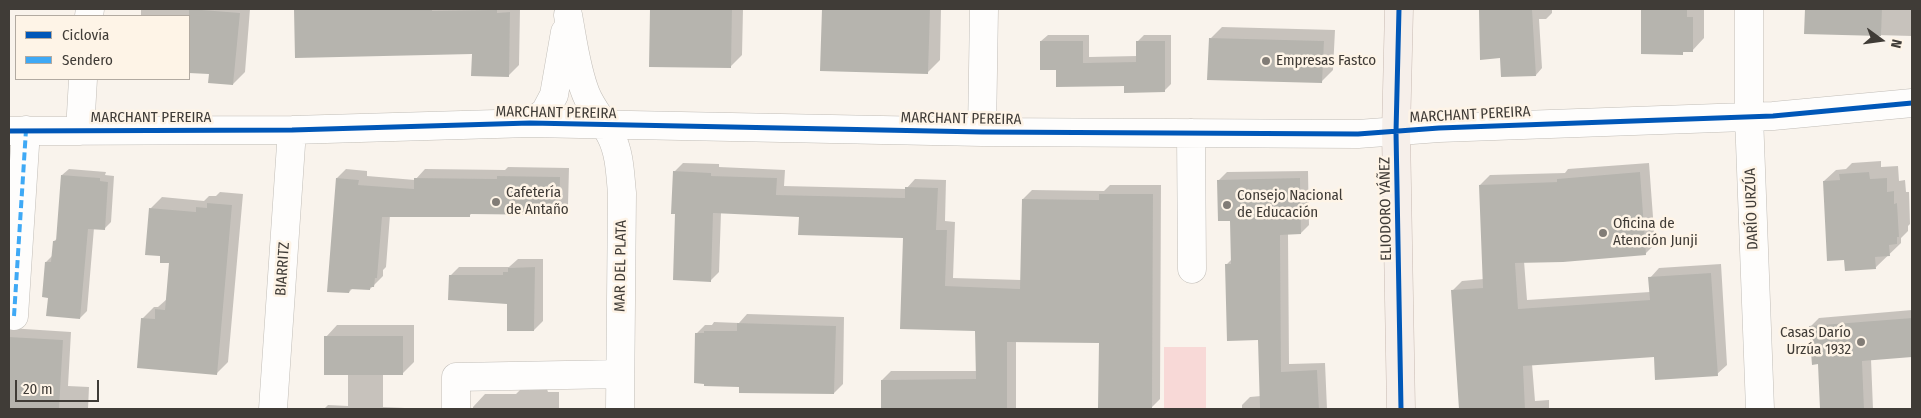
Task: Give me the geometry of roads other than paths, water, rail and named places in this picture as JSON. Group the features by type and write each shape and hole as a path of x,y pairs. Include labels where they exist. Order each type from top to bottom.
{"main road":[{"name":"ELIODORO YÁÑEZ","path":"1399,9 1396,132 1401,409"}],"street":[{"path":"982,132 984,9"},
{"name":"DARÍO URZÚA","path":"1749,9 1749,116 1760,409"},
{"path":"530,123 544,112 554,95 568,12"},
{"name":"MAR DEL PLATA","path":"568,12 576,58 586,94 605,126 616,150 622,193 620,409"},
{"path":"80,131 83,80"},
{"name":"MARCHANT PEREIRA","path":"17,131 292,130 530,123 605,126 982,132 1358,134 1439,128 1773,116 1912,103"},
{"name":"BIARRITZ","path":"273,409 292,130"},
{"path":"14,316 17,131"},
{"path":"1191,133 1192,269"},
{"path":"456,409 456,377 620,374"}],"place":[{"name":"Empresas Fastco","path":"1266,61"},
{"name":"Cafetería de Antaño","path":"496,202"},
{"name":"Consejo Nacional de Educación","path":"1227,205"},
{"name":"Oficina de Atención Junji","path":"1603,233"},
{"name":"Casas Darío Urzúa 1932","path":"1861,342"}]}
